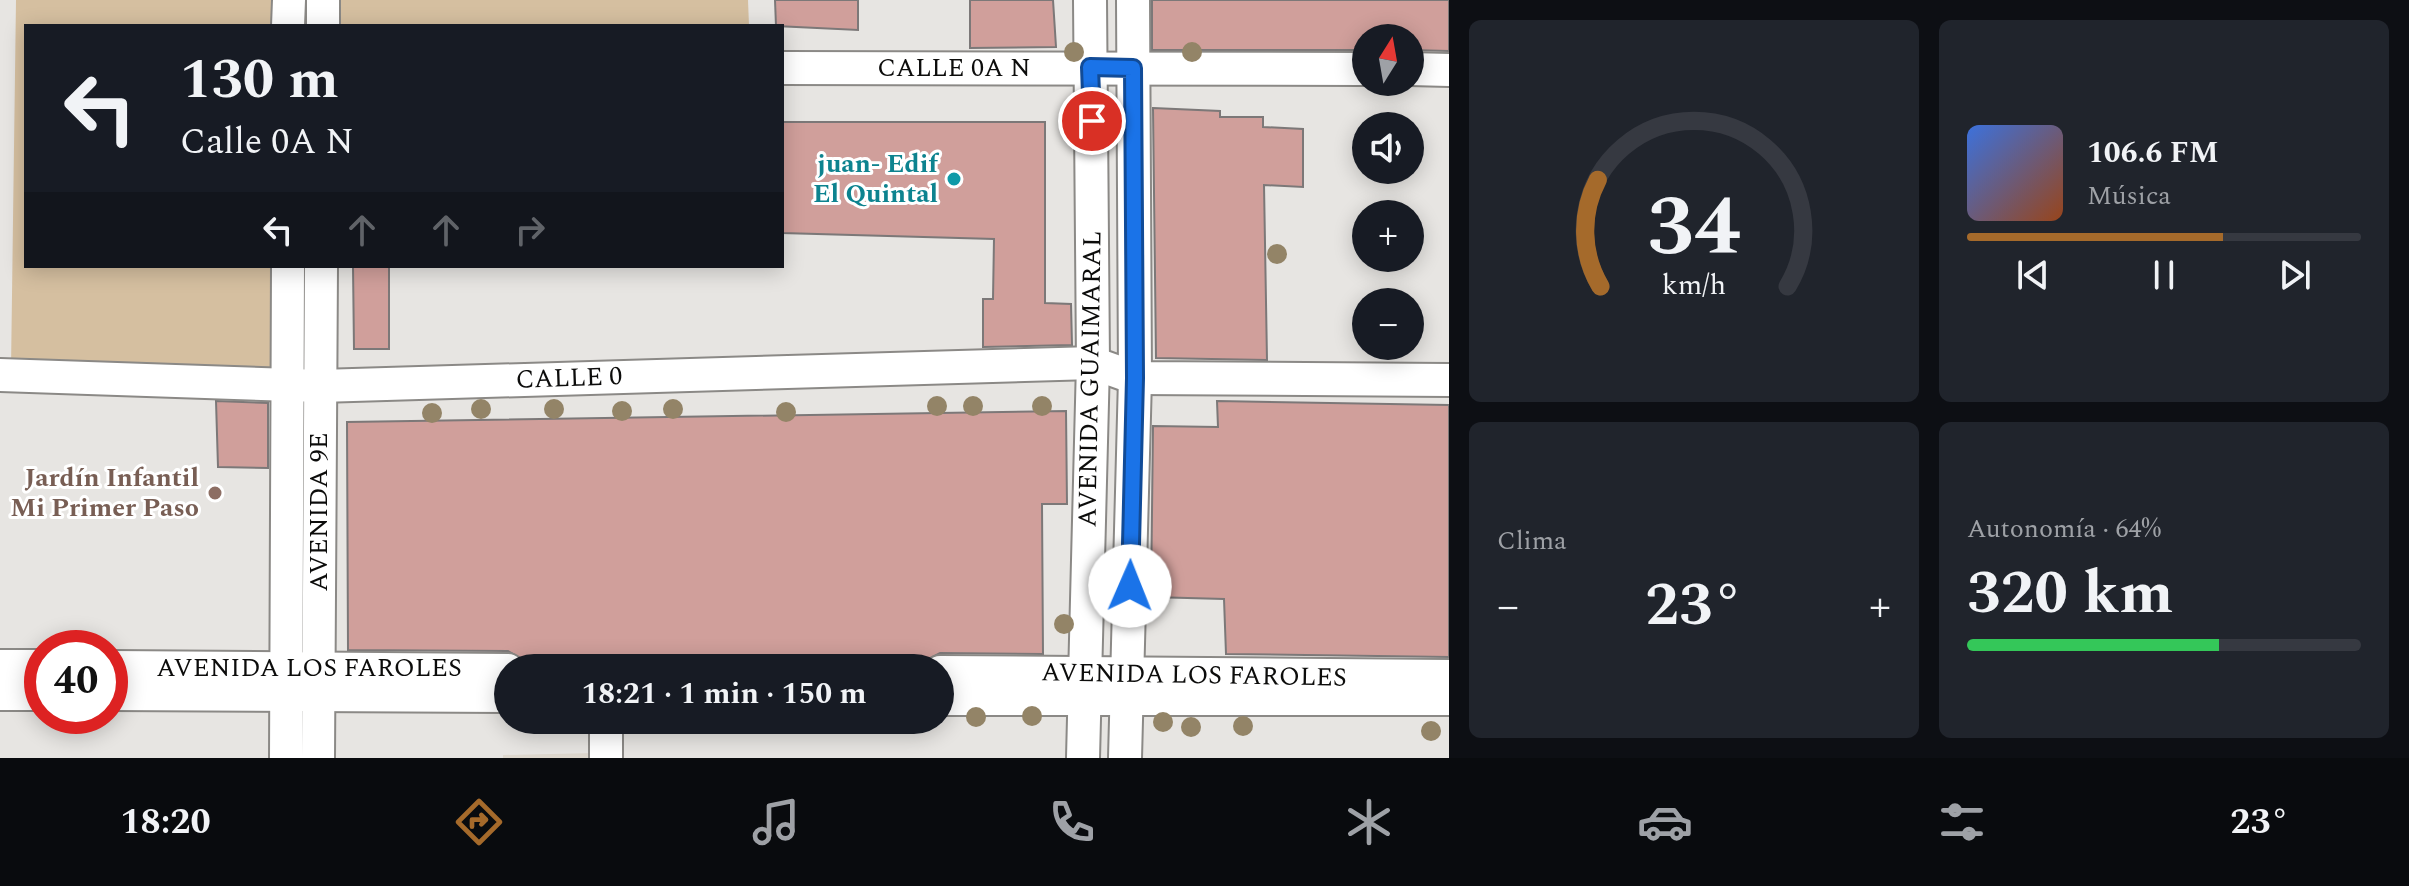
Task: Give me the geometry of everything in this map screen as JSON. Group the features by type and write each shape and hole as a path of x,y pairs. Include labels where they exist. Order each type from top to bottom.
{"street":[{"path":"288,24 289,0"},
{"path":"323,0 323,24"},
{"name":"AVENIDA GUAIMARAL","path":"1083,758 1093,363 1090,0"},
{"name":"AVENIDA GUAIMARAL","path":"1125,758 1135,378 1133,0"},
{"name":"CALLE 0A N","path":"784,68 1352,69"},
{"path":"1424,69 1449,70"},
{"name":"AVENIDA 9E","path":"288,268 288,384 302,682 318,758"},
{"name":"AVENIDA 9E","path":"286,758 302,682 320,386 321,268"},
{"name":"CALLE 0","path":"0,375 320,386 1093,363 1135,378 1449,380"},
{"path":"0,666 24,666"},
{"name":"AVENIDA LOS FAROLES","path":"128,668 494,695"},
{"name":"AVENIDA LOS FAROLES","path":"128,693 494,671"},
{"name":"AVENIDA LOS FAROLES","path":"954,673 1084,687"},
{"name":"AVENIDA LOS FAROLES","path":"954,698 1084,687 1449,676"},
{"name":"AVENIDA LOS FAROLES","path":"1127,687 1449,699"},
{"path":"0,694 24,694"},
{"path":"606,734 606,758"}],"shaded area":[{"path":"16,0 307,0 307,24 24,24 24,268 303,268 302,373 11,369"},
{"path":"333,0 748,0 749,24 333,24"},
{"path":"594,753 594,758 503,758 503,755"}],"building":[{"path":"775,0 858,0 858,30 776,24"},
{"path":"970,0 1053,0 1056,47 970,48"},
{"path":"1152,0 1449,0 1449,51 1424,50 1424,24 1352,24 1352,50 1152,50"},
{"path":"1153,108 1220,111 1220,117 1263,117 1263,127 1303,129 1303,187 1264,185 1267,360 1156,358"},
{"path":"784,122 1045,122 1045,303 1071,304 1072,345 983,347 983,299 993,299 994,239 784,233"},
{"path":"353,268 389,268 389,349 354,349"},
{"path":"216,401 268,403 268,468 218,467"},
{"path":"1217,401 1449,405 1449,657 1226,654 1224,599 1151,597 1153,426 1218,427"},
{"path":"1066,411 1067,504 1042,504 1043,654 513,654 508,651 348,650 347,422"}],"place":[{"name":"juan- Edif El Quintal","path":"954,179"},
{"name":"Jardín Infantil Mi Primer Paso","path":"215,493"}],"route":[{"path":"1092,121 1090,67 1133,68 1135,378 1130,586"}]}
